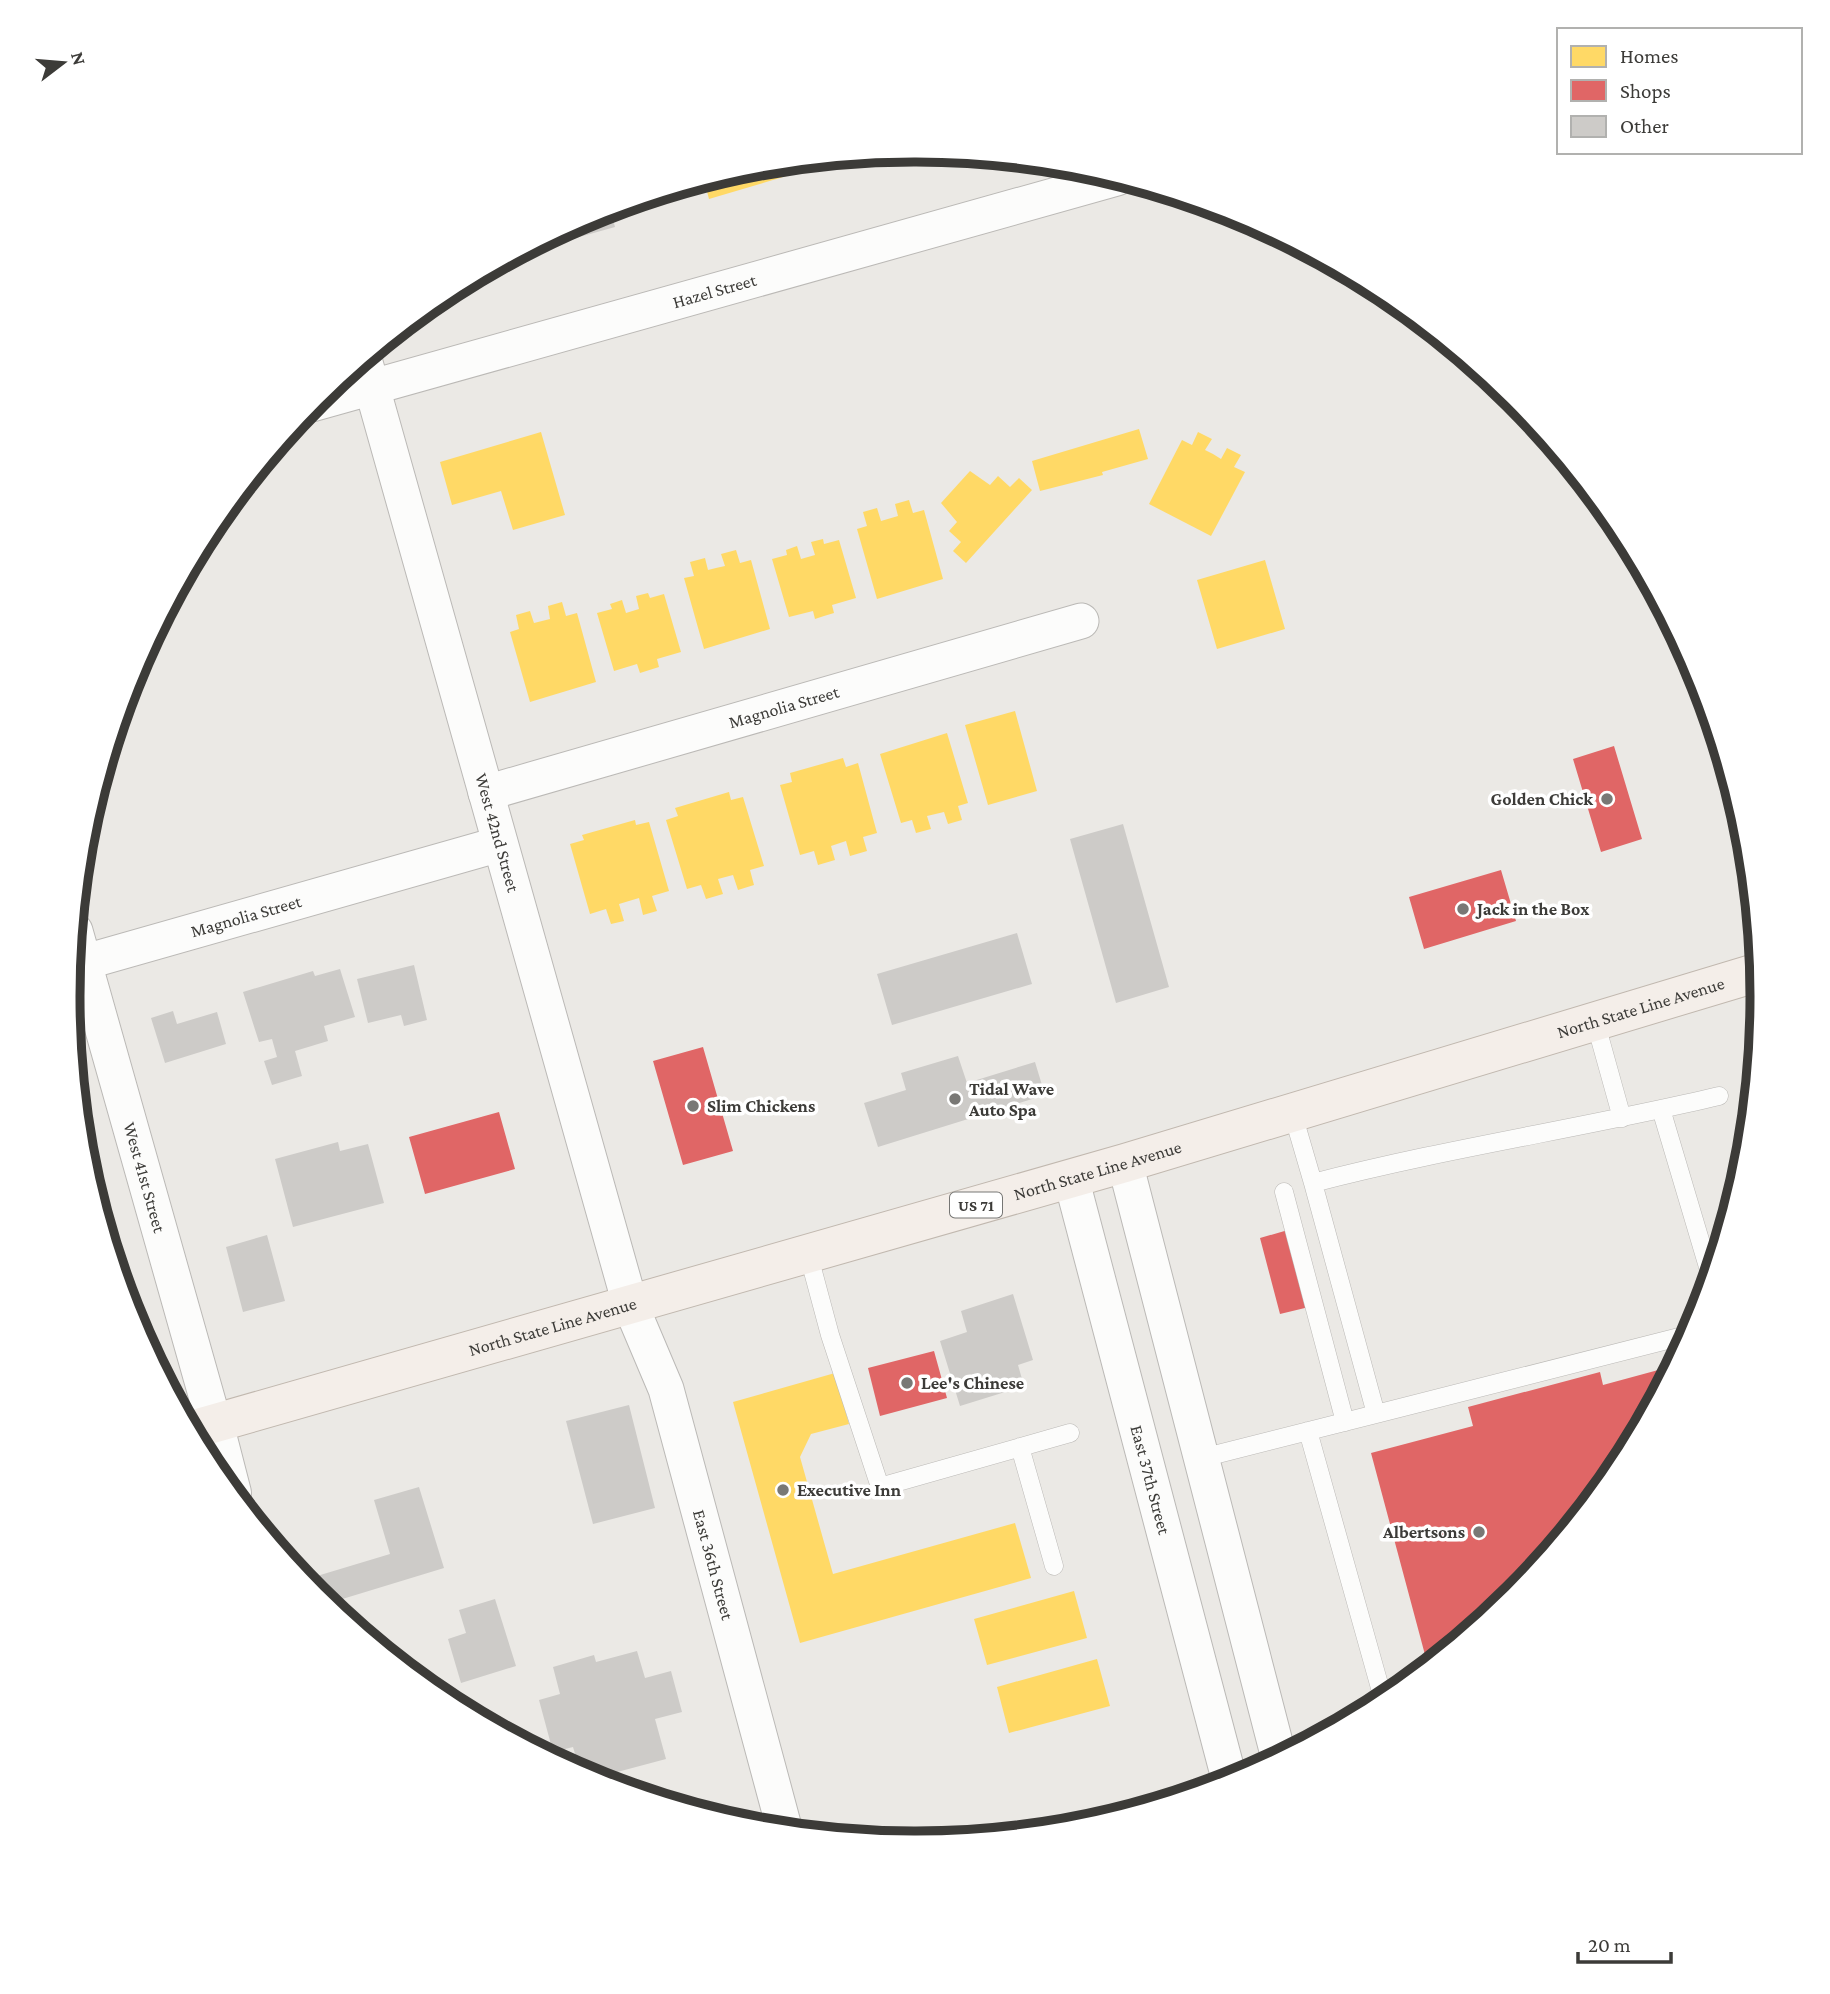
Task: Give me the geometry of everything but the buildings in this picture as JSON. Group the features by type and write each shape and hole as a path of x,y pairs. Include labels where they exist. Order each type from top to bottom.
{"main road":[{"name":"North State Line Avenue","path":"202,1427 1125,1163 1749,975"}],"street":[{"name":"Hazel Street","path":"352,382 368,373 1097,183"},
{"name":"West 42nd Street","path":"368,373 630,1304"},
{"name":"Magnolia Street","path":"486,793 1081,621"},
{"name":"Magnolia Street","path":"82,952 500,844"},
{"name":"West 41st Street","path":"81,972 202,1427"},
{"path":"1125,1163 1277,1748"},
{"name":"East 37th Street","path":"1071,1178 1227,1771"},
{"name":"East 36th Street","path":"630,1304 666,1389 782,1820"}],"lane":[{"path":"1595,1021 1622,1118"},
{"path":"1312,1184 1395,1162 1622,1118 1719,1096"},
{"path":"1661,1109 1706,1262"},
{"path":"1292,1111 1376,1414"},
{"path":"1284,1192 1345,1422"},
{"path":"808,1253 830,1335 880,1487 1070,1433"},
{"path":"1202,1458 1676,1338"},
{"path":"1308,1431 1381,1690"},
{"path":"1020,1447 1054,1566"}],"place":[{"name":"Golden Chick","path":"1607,799"},
{"name":"Jack in the Box","path":"1463,909"},
{"name":"Tidal Wave Auto Spa","path":"955,1099"},
{"name":"Slim Chickens","path":"693,1106"},
{"name":"Lee's Chinese","path":"907,1383"},
{"name":"Executive Inn","path":"783,1490"},
{"name":"Albertsons","path":"1479,1532"}]}
